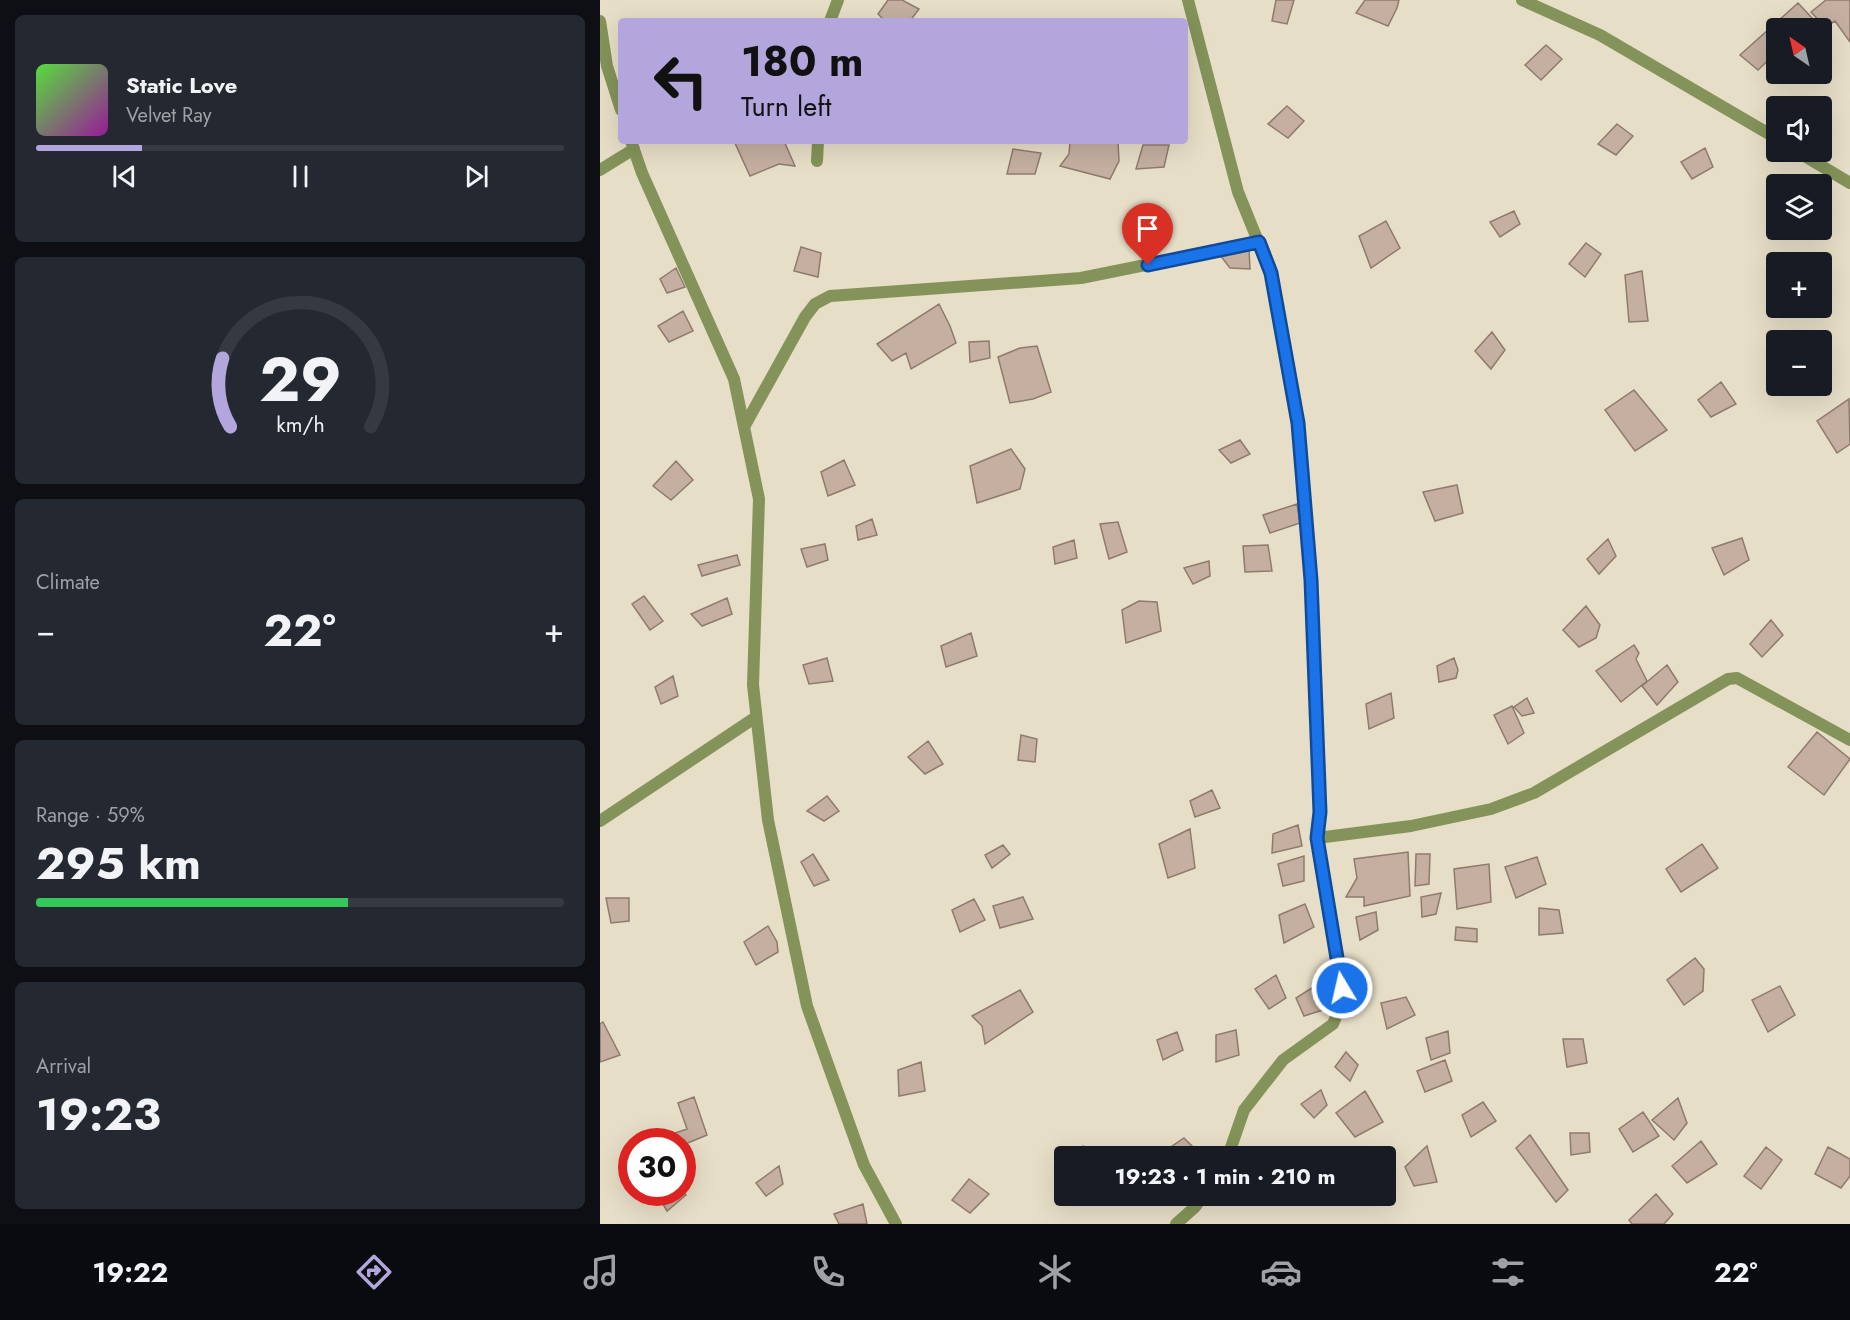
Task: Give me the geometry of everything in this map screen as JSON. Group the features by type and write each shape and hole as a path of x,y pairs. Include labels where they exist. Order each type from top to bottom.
{"street":[{"path":"831,18 838,0"},
{"path":"1188,0 1238,192 1271,273 1298,423 1311,580 1320,812 1317,838 1342,988 1340,1007 1333,1024 1283,1060 1244,1110 1231,1146"},
{"path":"1522,0 1600,35 1766,132"},
{"path":"600,21 607,66 618,101"},
{"path":"818,144 818,161"},
{"path":"600,170 633,145 642,173 734,379 759,499 753,684 768,820 807,1006 864,1165 896,1224"},
{"path":"1815,162 1850,183"},
{"path":"744,427 805,317 815,304 830,296 1081,278 1259,242"},
{"path":"1317,838 1411,826 1491,809 1534,793 1728,679 1737,678 1850,740"},
{"path":"600,821 756,717"},
{"path":"1176,1224 1196,1206"}],"building":[{"path":"888,0 902,0 919,9 912,18 882,18 878,14"},
{"path":"1276,0 1294,0 1287,24 1272,21"},
{"path":"1365,0 1399,0 1388,26 1356,13"},
{"path":"1826,0 1850,0 1850,42 1835,21 1832,23 1832,18 1817,18 1811,12"},
{"path":"1798,3 1812,18 1781,18"},
{"path":"1766,32 1766,62 1758,70 1740,55"},
{"path":"1546,45 1562,59 1541,80 1525,65"},
{"path":"1287,106 1304,121 1288,138 1268,124"},
{"path":"1617,124 1633,136 1616,155 1598,144"},
{"path":"735,144 785,144 795,166 779,164 750,176"},
{"path":"1070,144 1118,144 1119,161 1110,179 1060,166 1069,154"},
{"path":"1143,145 1169,145 1164,167 1136,169"},
{"path":"1705,148 1713,167 1692,179 1681,162"},
{"path":"1013,149 1041,153 1035,174 1007,174"},
{"path":"1514,211 1520,224 1500,237 1490,222"},
{"path":"1386,221 1400,248 1371,268 1359,236"},
{"path":"1586,243 1601,254 1585,277 1569,264"},
{"path":"801,247 821,253 818,277 794,271"},
{"path":"1249,249 1250,269 1230,268 1220,255"},
{"path":"676,268 685,287 667,293 660,279"},
{"path":"1642,271 1648,321 1629,322 1625,275"},
{"path":"939,304 956,343 911,369 906,353 892,361 877,344"},
{"path":"683,311 693,331 669,342 658,326"},
{"path":"1492,332 1505,350 1491,369 1475,351"},
{"path":"989,341 990,358 970,362 969,342"},
{"path":"1037,346 1051,392 1033,399 1010,403 998,357 1020,348"},
{"path":"1721,382 1736,404 1711,417 1698,400"},
{"path":"1634,390 1667,430 1635,451 1605,410"},
{"path":"1849,399 1850,444 1837,453 1817,421"},
{"path":"1240,440 1250,454 1231,463 1219,450"},
{"path":"1011,449 1025,469 1020,489 977,503 970,466"},
{"path":"844,460 855,485 828,496 821,472"},
{"path":"676,461 693,480 671,500 653,486"},
{"path":"1457,485 1463,513 1435,521 1423,492"},
{"path":"1297,504 1300,523 1270,533 1263,515"},
{"path":"872,519 877,535 858,540 856,526"},
{"path":"1118,522 1127,552 1109,559 1100,524"},
{"path":"1742,538 1749,560 1724,575 1712,548"},
{"path":"1608,539 1616,556 1599,574 1587,559"},
{"path":"1074,540 1077,558 1055,564 1053,547"},
{"path":"825,544 828,560 807,567 801,549"},
{"path":"1268,545 1272,571 1245,572 1243,546"},
{"path":"737,555 740,565 702,576 698,565"},
{"path":"1209,561 1210,576 1193,584 1184,568"},
{"path":"644,596 663,621 650,630 632,604"},
{"path":"727,598 732,614 702,626 691,614"},
{"path":"1139,601 1157,602 1161,631 1126,643 1122,610"},
{"path":"1586,606 1600,625 1596,638 1579,647 1563,630"},
{"path":"1771,620 1783,635 1762,657 1750,644"},
{"path":"971,633 977,656 946,667 941,646"},
{"path":"1634,645 1639,653 1636,659 1647,681 1621,702 1596,671"},
{"path":"827,658 833,681 809,684 803,665"},
{"path":"1454,658 1458,670 1456,678 1439,682 1437,666"},
{"path":"1667,665 1678,682 1657,705 1642,686"},
{"path":"673,676 678,696 661,704 655,687"},
{"path":"1391,693 1394,718 1369,729 1366,704"},
{"path":"1527,698 1534,713 1522,716 1514,707"},
{"path":"1512,706 1524,733 1508,744 1494,715"},
{"path":"1817,732 1850,759 1824,795 1788,767"},
{"path":"1021,735 1037,739 1035,762 1018,760"},
{"path":"928,741 943,764 925,774 908,757"},
{"path":"1212,790 1220,808 1195,817 1190,801"},
{"path":"827,796 839,811 824,821 807,811"},
{"path":"1298,825 1302,846 1272,853 1273,834"},
{"path":"1190,829 1195,868 1168,878 1159,844"},
{"path":"1702,844 1718,868 1681,892 1666,869"},
{"path":"1003,845 1010,854 992,868 985,855"},
{"path":"1408,852 1410,896 1364,906 1364,897 1346,897 1357,878 1354,859"},
{"path":"813,854 829,880 814,886 801,862"},
{"path":"1416,854 1430,854 1429,884 1415,886"},
{"path":"1304,856 1304,881 1283,886 1278,864"},
{"path":"1537,857 1546,884 1516,898 1505,867"},
{"path":"1489,864 1491,902 1457,909 1454,869"},
{"path":"1441,893 1436,914 1422,917 1421,897"},
{"path":"1023,897 1033,919 1000,928 993,906"},
{"path":"606,898 629,898 629,921 611,923"},
{"path":"974,899 985,920 960,932 952,910"},
{"path":"1305,904 1314,927 1284,943 1279,915"},
{"path":"1539,908 1559,910 1563,933 1539,935"},
{"path":"1376,912 1378,930 1360,940 1356,917"},
{"path":"768,926 777,942 778,952 756,965 744,942"},
{"path":"1456,927 1477,929 1477,942 1455,940"},
{"path":"1695,958 1704,969 1703,991 1684,1005 1667,980"},
{"path":"1276,975 1286,998 1269,1009 1255,989"},
{"path":"1318,984 1326,1009 1304,1016 1296,998"},
{"path":"1780,986 1795,1015 1768,1032 1752,1000"},
{"path":"1020,990 1033,1012 985,1044 982,1026 972,1016"},
{"path":"1406,997 1415,1015 1387,1029 1381,1003"},
{"path":"603,1022 620,1055 600,1062 600,1024"},
{"path":"1236,1030 1239,1055 1216,1062 1216,1035"},
{"path":"1448,1031 1450,1053 1431,1060 1426,1038"},
{"path":"1177,1032 1183,1050 1163,1060 1157,1040"},
{"path":"1563,1039 1583,1039 1587,1063 1567,1067"},
{"path":"1346,1052 1358,1065 1350,1081 1335,1067"},
{"path":"1445,1060 1452,1081 1425,1092 1417,1071"},
{"path":"921,1062 925,1091 899,1096 898,1070"},
{"path":"1321,1090 1327,1105 1314,1118 1301,1104"},
{"path":"1365,1091 1383,1122 1355,1137 1336,1113"},
{"path":"694,1097 707,1135 696,1140 696,1128 687,1128 678,1103"},
{"path":"1678,1098 1687,1123 1674,1140 1652,1120"},
{"path":"1483,1102 1496,1121 1471,1137 1462,1115"},
{"path":"1643,1112 1659,1136 1633,1152 1619,1129"},
{"path":"1570,1133 1589,1133 1590,1152 1571,1155"},
{"path":"1530,1135 1568,1190 1556,1202 1516,1148"},
{"path":"1184,1138 1192,1146 1172,1146"},
{"path":"1701,1141 1717,1164 1687,1183 1672,1166"},
{"path":"1427,1146 1437,1182 1414,1186 1405,1167"},
{"path":"1766,1147 1782,1160 1761,1189 1744,1176"},
{"path":"1828,1147 1850,1159 1850,1176 1841,1188 1815,1174"},
{"path":"779,1166 783,1184 766,1196 756,1183"},
{"path":"969,1179 989,1194 970,1213 952,1200"},
{"path":"1656,1194 1673,1214 1664,1224 1632,1224 1629,1220"},
{"path":"863,1204 867,1224 839,1224 834,1214"}],"route":[{"path":"1148,265 1259,242 1271,273 1298,423 1311,580 1320,812 1317,838 1342,988"}]}
